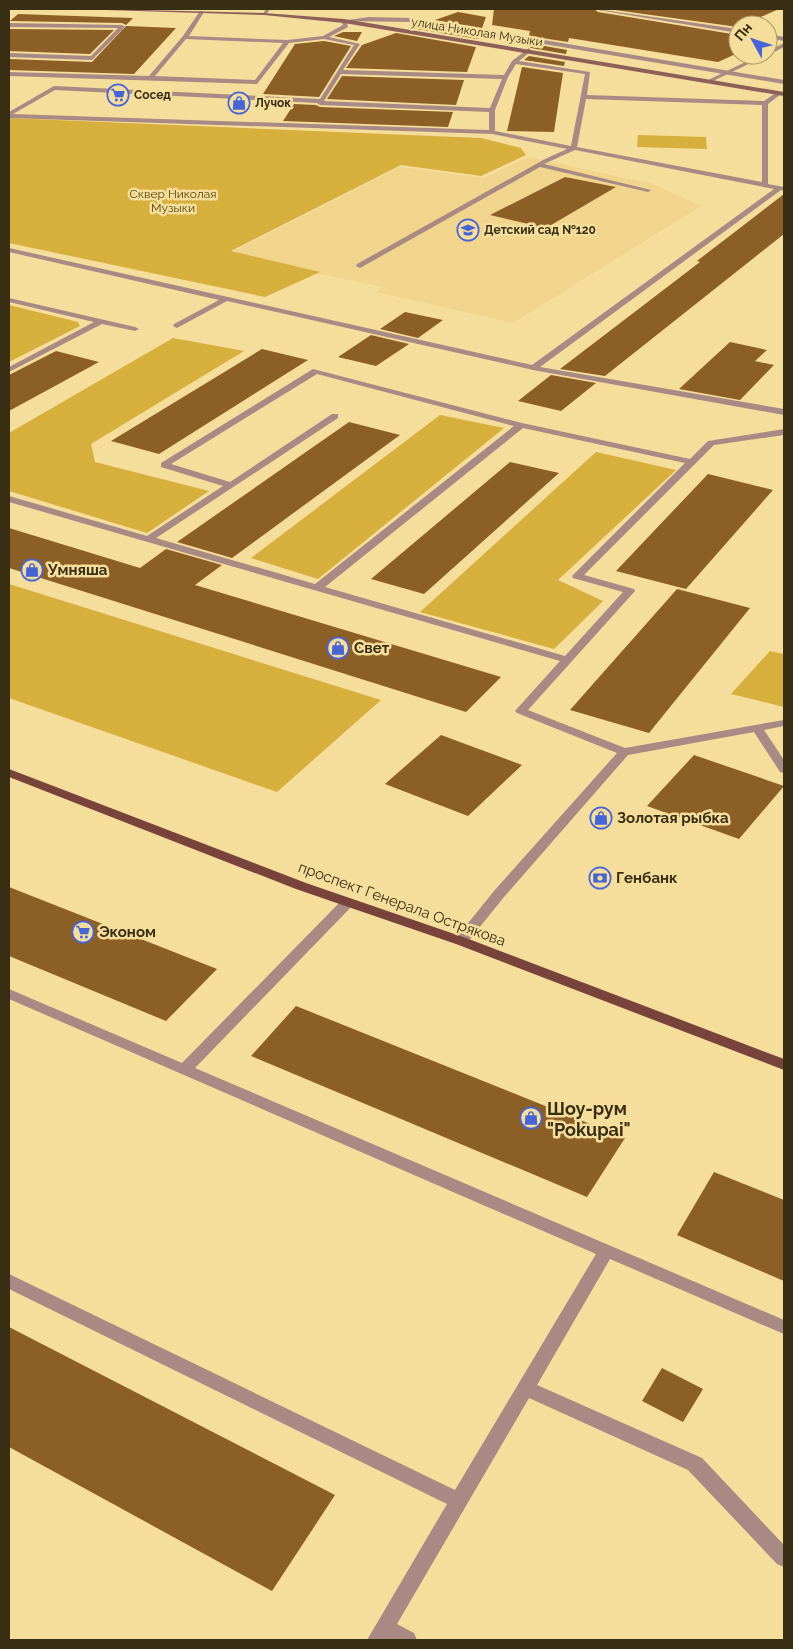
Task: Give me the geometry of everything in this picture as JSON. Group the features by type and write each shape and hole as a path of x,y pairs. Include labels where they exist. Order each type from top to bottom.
{"main road":[{"name":"улица Николая Музыки","path":"105,9 266,12 344,21 782,93"},
{"name":"проспект Генерала Острякова","path":"9,773 348,902 461,941 784,1065"}],"street":[{"path":"598,9 728,29"},
{"path":"151,78 202,12"},
{"path":"411,20 416,14"},
{"path":"184,37 287,42 324,37 346,26 344,21 368,19 411,20 784,82"},
{"path":"9,24 122,27 92,58 9,55"},
{"path":"321,101 357,44 324,37"},
{"path":"246,98 287,42"},
{"path":"492,132 492,110 509,68 520,55 529,50"},
{"path":"514,62 588,73 574,148"},
{"path":"709,81 743,65"},
{"path":"340,72 505,77"},
{"path":"9,74 256,82"},
{"path":"9,115 54,88 321,101 320,103 492,110"},
{"path":"584,97 765,103 782,93"},
{"path":"18,103 28,103"},
{"path":"765,103 765,186"},
{"path":"9,115 492,132 663,163 782,189"},
{"path":"360,266 540,165 574,148"},
{"path":"540,165 648,190"},
{"path":"533,368 782,189"},
{"path":"9,250 533,368 784,412"},
{"path":"177,326 226,298"},
{"path":"9,300 136,329"},
{"path":"9,370 101,321"},
{"path":"231,485 164,465 316,372 521,425 692,462"},
{"path":"149,539 335,416"},
{"path":"317,588 521,425"},
{"path":"784,432 711,442 577,576 630,591 520,711 624,752 784,723"},
{"path":"9,499 567,660"},
{"path":"757,728 784,769"},
{"path":"461,941 511,880 624,752"},
{"path":"184,1070 348,902"},
{"path":"9,994 784,1327"},
{"path":"407,1640 380,1634 606,1252"},
{"path":"9,1281 459,1501"},
{"path":"525,1388 695,1464 784,1558"}],"shaded area":[{"name":"Детский сад №120","path":"529,157 653,184 701,206 513,323 376,292 383,287 226,255 400,167 484,178"}],"green space":[{"name":"Сквер Николая Музыки","path":"9,118 481,138 521,148 526,155 481,176 401,165 231,251 320,272 265,297 9,243"},
{"path":"638,135 706,137 707,149 637,147"},
{"path":"9,305 78,322 80,326 9,362"},
{"path":"173,338 244,351 91,444 95,462 209,491 147,533 9,491 9,433"},
{"path":"440,415 504,428 318,579 251,558"},
{"path":"596,452 676,470 558,580 603,601 554,649 420,612"},
{"path":"9,584 381,700 277,792 9,698"},
{"path":"770,651 784,654 784,707 731,694"}],"building":[{"path":"494,9 594,9 598,12 728,33 728,58 718,62 569,38 568,42 529,36 530,31 492,25"},
{"path":"608,9 779,9 765,15 728,15 728,26"},
{"path":"458,12 486,17 482,28 435,20"},
{"path":"18,14 133,18 126,25 122,23 10,21"},
{"path":"420,25 479,35 478,39 411,28"},
{"path":"126,26 176,28 134,74 9,70 9,59 92,62"},
{"path":"9,29 114,30 90,54 9,51"},
{"path":"343,32 362,32 357,41 334,36"},
{"path":"396,33 476,47 467,72 346,68 362,45"},
{"path":"324,41 351,46 319,97 263,94 295,44"},
{"path":"528,43 567,50 566,54 531,48 527,47"},
{"path":"529,56 565,62 564,66 524,60"},
{"path":"522,67 563,73 554,132 507,131"},
{"path":"342,76 464,80 456,105 327,99"},
{"path":"294,104 316,105 320,107 453,112 448,127 283,121"},
{"path":"565,177 616,187 546,228 490,215"},
{"path":"784,194 784,234 605,376 560,369 700,262 697,261"},
{"path":"405,312 443,320 418,338 380,329"},
{"path":"371,335 409,344 376,366 338,357"},
{"path":"730,342 767,350 755,361 774,365 740,400 679,389"},
{"path":"262,349 308,360 159,454 111,441"},
{"path":"56,351 99,362 9,411 9,375"},
{"path":"551,375 596,383 561,411 518,401"},
{"path":"349,422 400,435 232,558 177,542"},
{"path":"510,462 559,473 424,594 371,579"},
{"path":"708,474 773,490 686,589 616,571"},
{"path":"9,528 140,568 166,549 222,565 195,585 501,677 466,712 9,568"},
{"path":"677,589 750,608 649,733 570,710"},
{"path":"441,735 522,765 468,816 385,784"},
{"path":"694,755 784,786 739,839 647,806"},
{"path":"9,887 217,969 166,1021 9,956"},
{"path":"296,1006 625,1138 587,1197 251,1056"},
{"path":"714,1172 784,1200 784,1281 677,1235"},
{"path":"9,1327 335,1495 272,1591 9,1447"},
{"path":"662,1368 703,1389 683,1422 642,1401"}],"place":[{"name":"Сосед","path":"118,95"},
{"name":"Лучок","path":"239,103"},
{"name":"Детский сад №120","path":"468,230"},
{"name":"Умняша","path":"32,570"},
{"name":"Свет","path":"338,648"},
{"name":"Золотая рыбка","path":"601,818"},
{"name":"Генбанк","path":"600,878"},
{"name":"Эконом","path":"83,932"},
{"name":"Шоу-рум \"Pokupai\"","path":"531,1118"}]}
